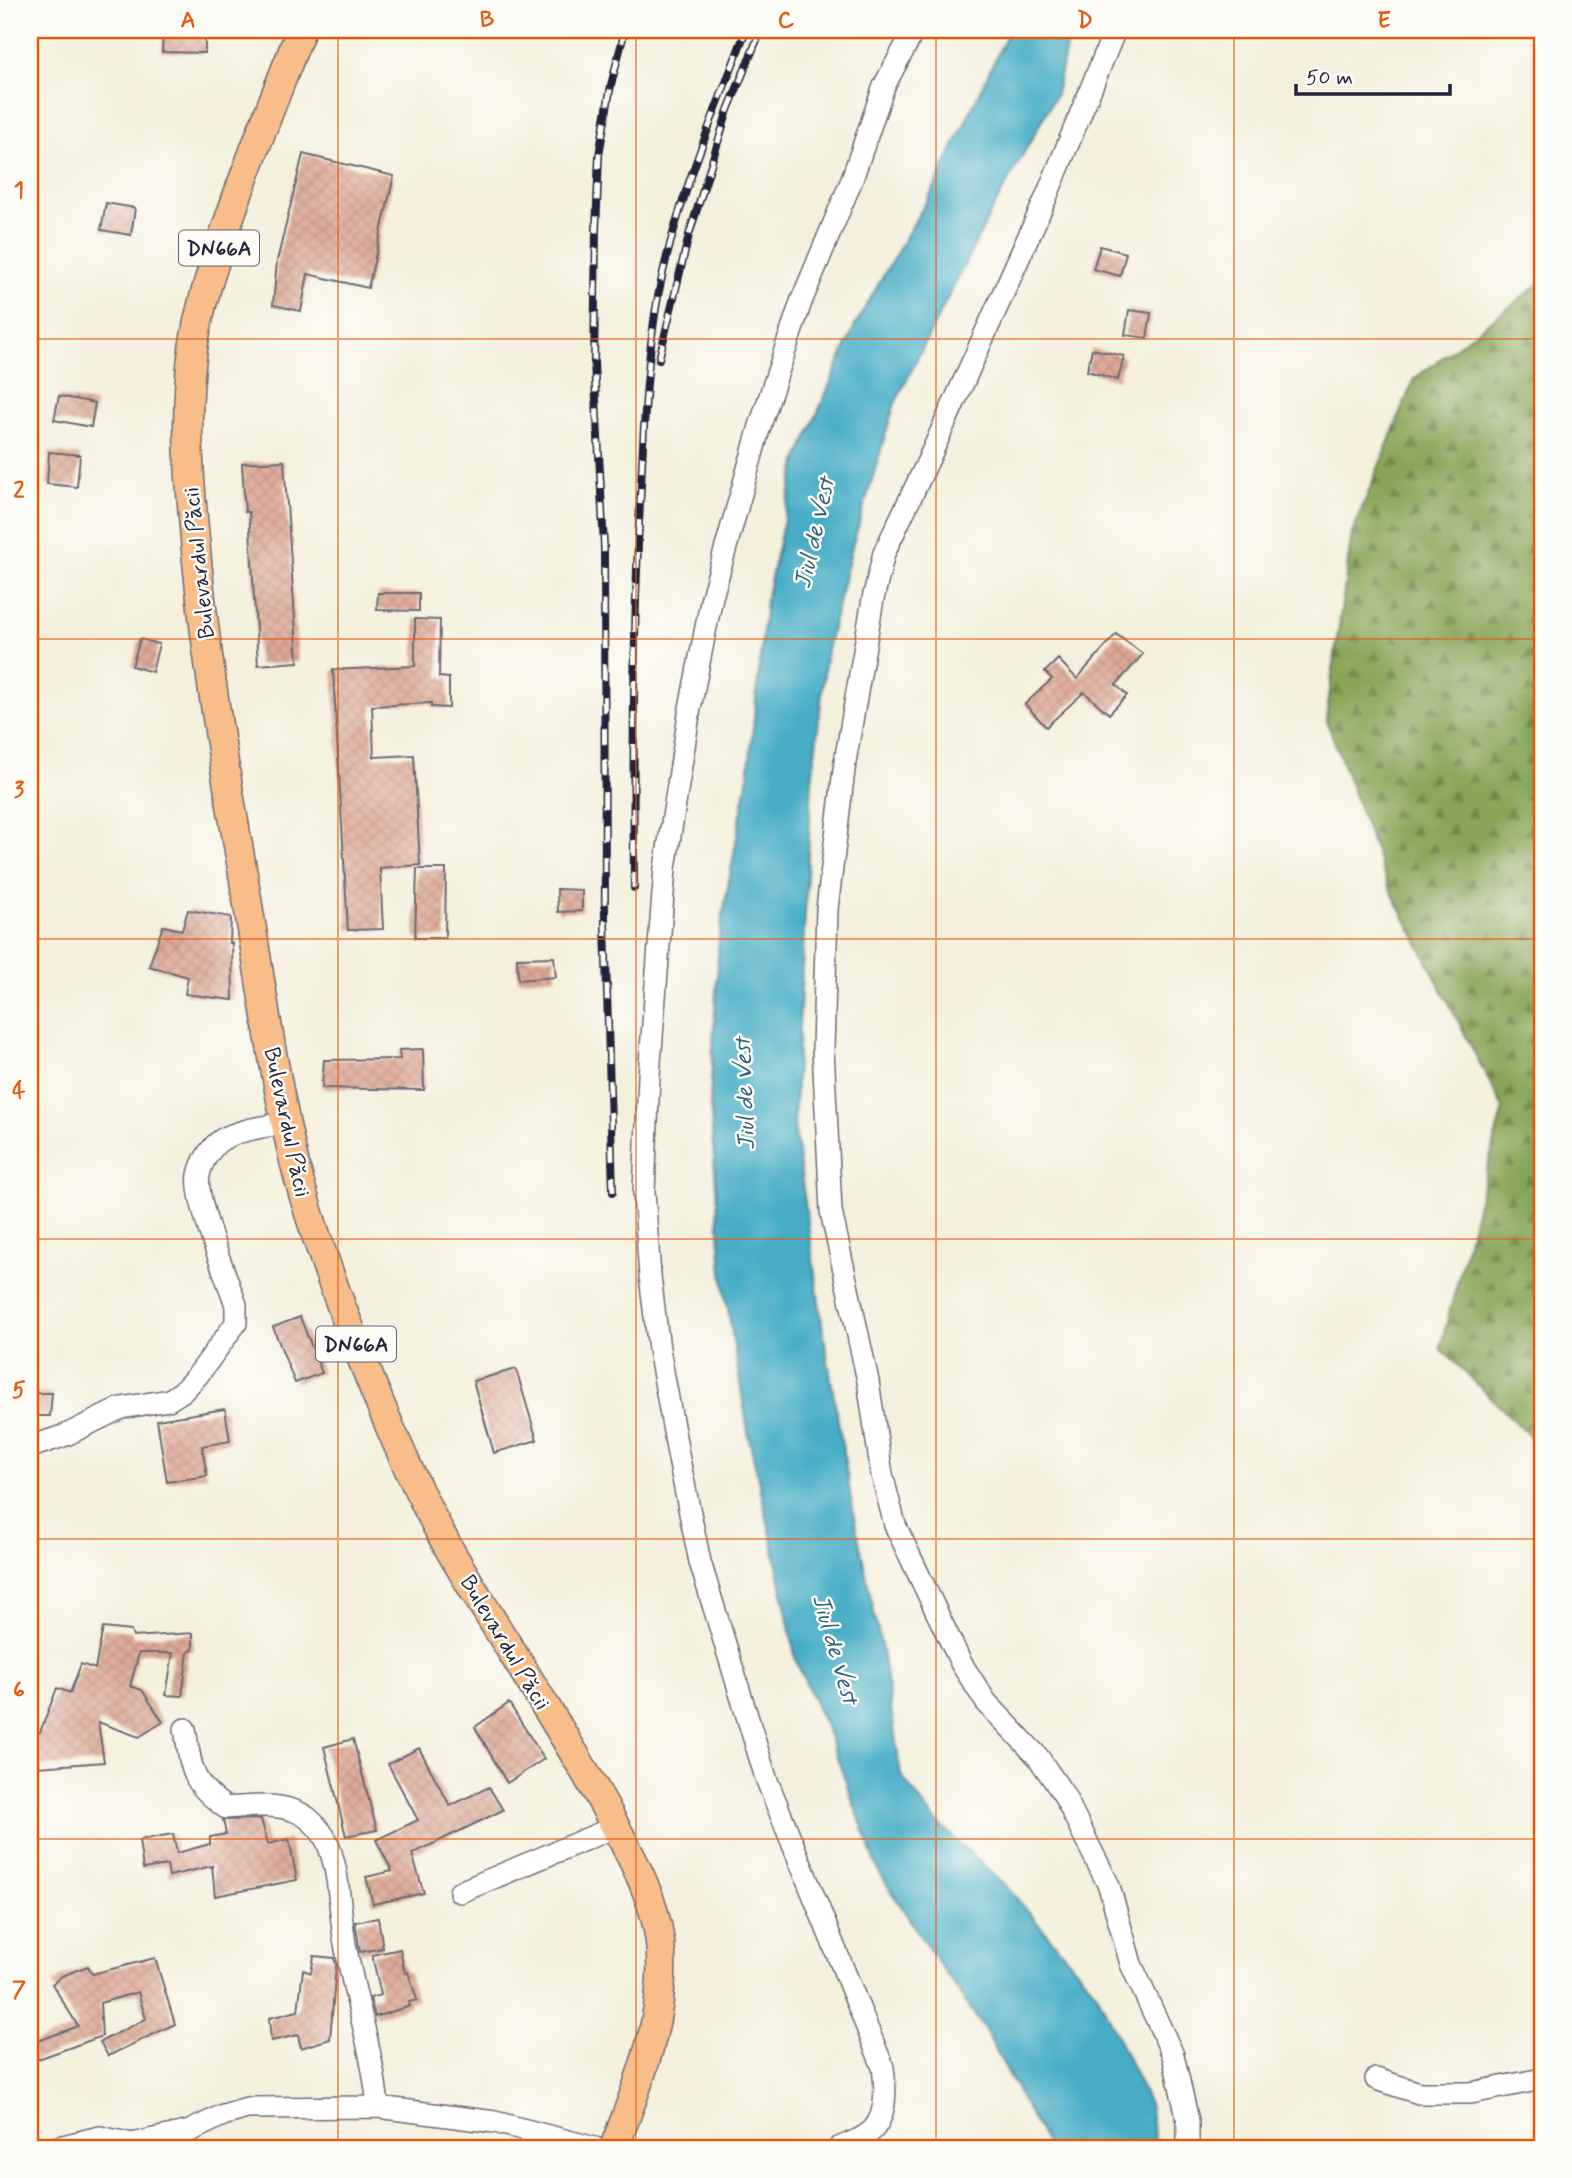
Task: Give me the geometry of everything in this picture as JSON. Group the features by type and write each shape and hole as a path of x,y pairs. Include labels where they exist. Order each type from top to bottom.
{"main road":[{"name":"Bulevardul Păcii","path":"301,30 248,166 204,294 193,350 187,417 200,595 219,735 286,1123 307,1208 324,1262 382,1408 418,1488 450,1550 574,1753 642,1879 652,1906 659,1933 661,1978 652,2041 614,2148"}],"street":[{"path":"839,2148 868,2135 881,2115 886,2094 884,2067 766,1778 730,1666 701,1562 678,1459 659,1349 649,1276 644,1192 649,1076 665,868 690,708 712,597 760,426 801,302 851,182 884,86 914,30"},
{"path":"1115,30 1045,200 884,553 873,599 845,762 829,895 823,1062 831,1211 868,1381 882,1475 895,1525 961,1663 986,1702 1038,1757 1064,1795 1109,1886 1131,1964 1173,2055 1188,2121 1188,2148"},
{"path":"30,1447 66,1435 121,1408 169,1400 183,1391 198,1375 236,1323 236,1305 201,1201 199,1175 208,1155 221,1140 246,1131 286,1123"},
{"path":"185,1729 193,1774 206,1794 226,1808 255,1806 297,1811 308,1818 325,1838 336,1873 346,1947 370,2048 378,2106"},
{"path":"460,1892 615,1827"},
{"path":"1376,2079 1419,2093 1471,2093 1542,2079"},
{"path":"55,2148 100,2137 132,2144 190,2131 223,2115 247,2108 378,2106 495,2122 595,2148"}],"green space":[{"path":"1542,282 1542,1448 1440,1348 1503,1108 1388,885 1326,719 1352,533 1414,379"}],"water":[{"name":"Jiul de Vest","path":"1009,30 1070,30 1056,95 990,214 895,403 852,547 827,649 812,781 794,1124 823,1331 854,1516 882,1650 901,1775 936,1821 1007,1887 1097,1993 1149,2104 1156,2148 1048,2148 985,2030 879,1872 826,1728 796,1661 749,1438 722,1273 710,1102 719,936 748,776 766,600 797,461 855,325 935,186"}],"building":[{"path":"163,30 205,30 205,53 162,52"},
{"path":"303,154 394,176 368,288 308,274 301,311 273,305 277,261"},
{"path":"106,203 135,208 131,235 101,230"},
{"path":"1100,246 1126,253 1120,276 1093,269"},
{"path":"1129,310 1151,313 1147,338 1125,335"},
{"path":"1092,349 1124,356 1118,380 1087,371"},
{"path":"59,396 95,403 91,427 54,420"},
{"path":"49,452 80,455 77,487 47,484"},
{"path":"284,461 298,662 258,665 249,512 245,512 242,463"},
{"path":"378,593 419,593 419,611 377,610"},
{"path":"415,619 440,620 439,677 449,678 449,708 431,707 431,703 372,706 374,757 414,755 420,865 380,868 383,929 348,930 333,670 415,666"},
{"path":"1116,634 1143,654 1116,685 1127,695 1109,714 1084,692 1046,727 1025,704 1052,679 1045,672 1058,659 1077,679"},
{"path":"140,639 159,644 152,672 132,666"},
{"path":"417,869 446,869 445,938 415,938"},
{"path":"557,889 582,890 582,911 558,912"},
{"path":"188,910 231,917 233,1000 185,994 188,977 149,966 163,926 182,930"},
{"path":"554,957 556,977 518,980 517,958"},
{"path":"423,1049 424,1090 322,1088 324,1060 400,1059 399,1050"},
{"path":"300,1317 322,1373 295,1383 273,1327"},
{"path":"516,1369 537,1440 494,1453 473,1381"},
{"path":"30,1393 52,1393 50,1416 30,1416"},
{"path":"225,1409 230,1441 202,1446 207,1476 167,1482 157,1420"},
{"path":"103,1628 131,1631 133,1637 193,1633 193,1650 188,1652 182,1696 166,1695 173,1653 139,1653 130,1686 142,1690 163,1722 139,1737 98,1722 104,1762 38,1767 34,1733 40,1732 57,1688 70,1693 81,1664 95,1669"},
{"path":"509,1703 544,1759 507,1783 475,1727"},
{"path":"353,1739 377,1830 346,1836 324,1747"},
{"path":"419,1748 450,1806 489,1787 503,1810 412,1854 424,1893 373,1904 366,1877 392,1871 376,1840 418,1820 388,1764"},
{"path":"261,1819 268,1844 289,1839 297,1880 215,1896 212,1866 169,1876 167,1865 143,1869 139,1840 173,1834 177,1853 210,1844 210,1837 226,1834 223,1820"},
{"path":"378,1918 383,1948 360,1952 355,1922"},
{"path":"400,1949 405,1973 408,1972 417,2000 409,2002 410,2006 375,2017 370,1998 381,1995 372,1955"},
{"path":"314,1956 334,1958 336,1965 330,2039 301,2048 298,2035 271,2041 269,2018 298,2011 303,1970 311,1973"},
{"path":"155,1958 175,2024 108,2056 100,2042 146,2019 138,1992 100,2003 102,2036 30,2062 30,2044 78,2026 52,1984 62,1976 88,1966 92,1974"}],"railway":[{"path":"613,1192 605,925 604,546 594,363 599,155 611,85 625,30"},
{"path":"634,888 636,586 645,412 652,339 659,291 676,224 697,159 746,30"},
{"path":"659,359 689,235 728,110 761,30"}]}
